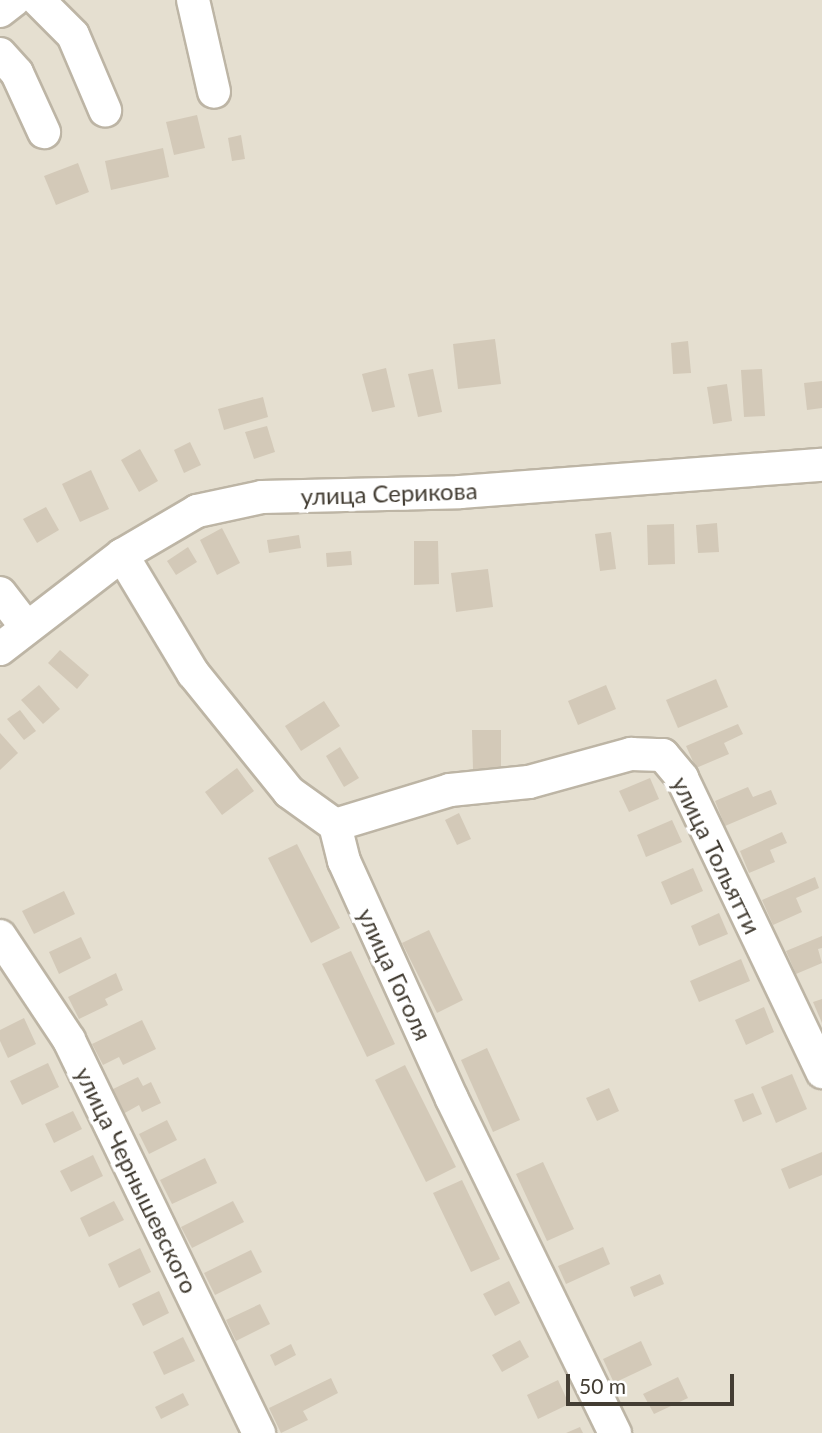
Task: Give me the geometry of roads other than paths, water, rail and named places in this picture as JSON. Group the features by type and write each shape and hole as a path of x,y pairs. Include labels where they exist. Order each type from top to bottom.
{"street":[{"path":"0,11 14,0"},
{"path":"38,0 73,34 105,110"},
{"path":"193,0 214,92"},
{"path":"0,54 18,73 44,132"},
{"name":"улица Серикова","path":"0,649 122,555 197,511 262,496 474,491 822,465"},
{"path":"122,555 193,673 289,792 335,825"},
{"path":"0,593 27,628"},
{"name":"улица Тольятти","path":"335,825 450,790 530,782 631,754 663,755 682,778 822,1072"},
{"name":"улица Гоголя","path":"335,825 344,862 452,1099 615,1433"},
{"name":"улица Чернышевского","path":"0,936 69,1040 259,1433"}]}
